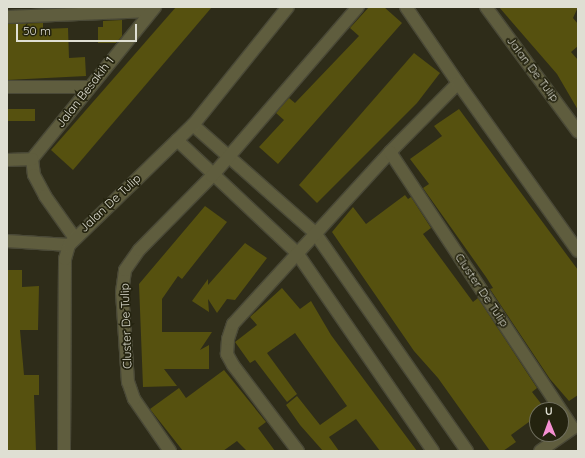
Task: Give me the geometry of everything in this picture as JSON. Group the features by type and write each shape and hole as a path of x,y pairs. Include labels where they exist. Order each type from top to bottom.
{"street":[{"name":"Jalan De Tulip","path":"71,241 193,125 288,7"},
{"name":"Cluster De Tulip","path":"170,451 134,399 128,382 122,292 125,270 139,250 212,176 358,7"},
{"path":"406,7 458,84 578,251"},
{"name":"Jalan De Tulip","path":"486,7 578,132"},
{"path":"7,17 153,9"},
{"name":"Jalan Besakih 1","path":"32,159 153,9"},
{"path":"298,451 232,365 226,347 233,324 390,152 458,84"},
{"path":"7,87 89,87"},
{"path":"193,125 230,155 315,233 467,451"},
{"path":"176,140 212,176 297,253 433,451"},
{"name":"Cluster De Tulip","path":"390,152 576,427 540,451"},
{"path":"7,160 32,159 34,175 71,241 65,259 64,451"},
{"path":"7,241 71,241"}],"building":[{"path":"176,7 212,7 73,170 51,150"},
{"path":"369,7 384,7 402,23 278,164 259,147 284,120 276,113 289,98 295,103 359,36 350,28"},
{"path":"499,7 578,7 573,18 578,24 578,46 571,52 578,60 578,110 557,74"},
{"path":"122,20 122,36 116,43 98,43 98,27 103,27 103,21"},
{"path":"43,23 43,29 68,28 69,58 85,57 86,76 7,80 7,24"},
{"path":"414,53 440,73 417,103 317,203 299,185"},
{"path":"7,109 35,109 35,121 7,121"},
{"path":"459,109 578,270 578,395 569,401 550,379 490,289 493,288 486,277 423,188 429,184 410,159 442,136 434,126"},
{"path":"405,195 408,199 411,197 431,228 423,234 473,302 478,298 537,388 532,392 540,402 529,402 529,422 511,435 516,442 503,451 490,451 438,378 414,351 332,232 353,207 366,224"},
{"path":"205,206 227,222 182,279 178,276 162,299 162,332 212,332 200,350 209,345 209,369 164,369 177,386 143,387 139,284"},
{"path":"245,243 267,258 235,300 227,299 217,313 208,299 209,312 192,301 208,279 208,285"},
{"path":"7,270 22,270 22,287 39,286 38,330 20,330 24,375 39,375 39,395 34,395 36,451 7,451"},
{"path":"282,288 300,309 311,301 331,335 417,451 380,451 356,419 329,437 339,451 323,451 300,425 286,405 297,396 320,425 347,406 295,333 267,353 297,394 287,402 255,360 250,363 235,342 257,325 250,317"},
{"path":"224,370 266,422 258,428 275,451 247,451 237,441 223,451 183,451 150,409 179,388 186,398"}]}
